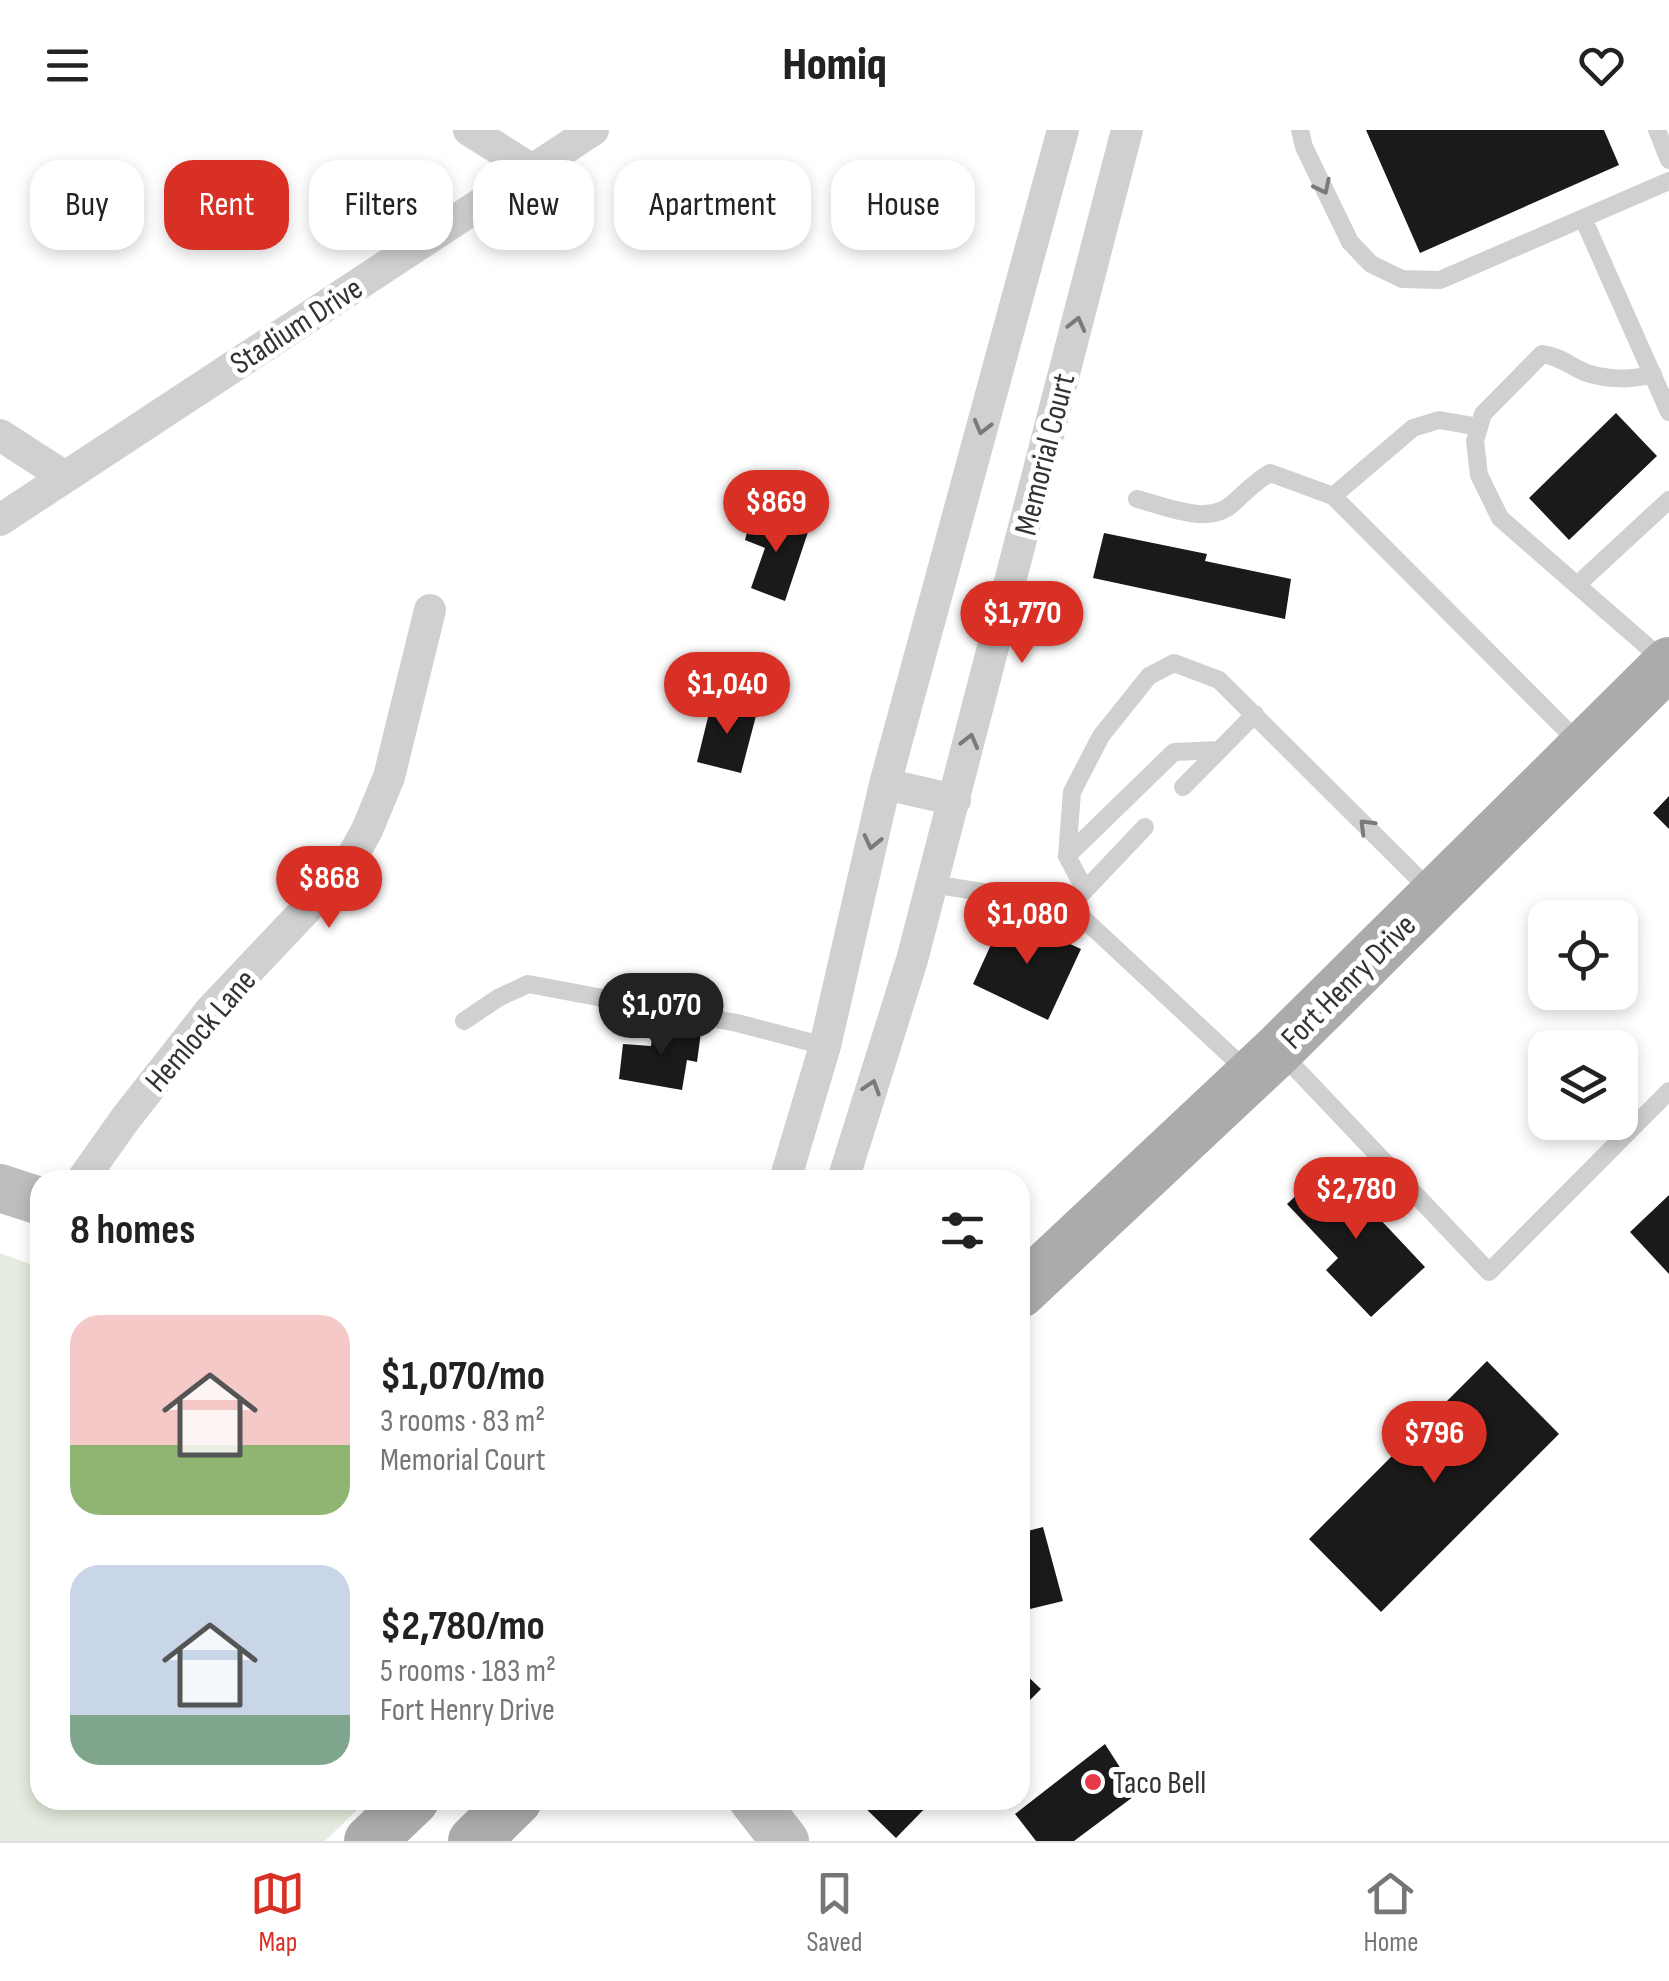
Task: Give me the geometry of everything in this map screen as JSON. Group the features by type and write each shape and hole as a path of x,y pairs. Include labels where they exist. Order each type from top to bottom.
{"main road":[{"name":"Fort Henry Drive","path":"1030,1283 1265,1062 1654,683"},
{"path":"0,1188 30,1198"},
{"path":"370,1841 402,1810"},
{"path":"474,1841 506,1810"},
{"path":"761,1810 785,1841"}],"street":[{"path":"468,130 516,160"},
{"name":"Stadium Drive","path":"547,160 592,130"},
{"name":"Memorial Court","path":"787,1170 825,1046 885,784 1064,130"},
{"name":"Memorial Court","path":"846,1170 912,960 1127,130"},
{"name":"Stadium Drive","path":"0,520 473,209"},
{"path":"0,435 65,477"},
{"name":"Hemlock Lane","path":"89,1170 210,1012 348,866 389,777 430,610"},
{"path":"885,784 955,800"}],"lane":[{"path":"1300,130 1304,148 1350,242 1370,264 1402,279 1440,280 1669,181"},
{"path":"1657,130 1669,160"},
{"path":"1584,218 1669,412"},
{"path":"1653,374 1634,380 1588,373 1556,356 1542,354 1483,414 1475,440 1480,475 1500,518 1577,585 1654,683"},
{"path":"1333,496 1413,428 1439,420 1479,427"},
{"path":"1137,499 1210,516 1229,508 1250,484 1270,473 1333,496 1584,748"},
{"path":"1577,585 1669,500"},
{"path":"1085,890 1067,856 1072,792 1101,736 1149,676 1174,663 1218,680 1435,895"},
{"path":"1183,787 1255,714"},
{"path":"1067,856 1174,752 1218,750"},
{"path":"1070,906 1145,827"},
{"path":"932,884 1070,906 1265,1062 1488,1272 1669,1091"},
{"path":"464,1021 528,984 737,1023 825,1046"}],"shaded area":[{"path":"0,1253 30,1264 30,1810 357,1810 325,1841 0,1841"}],"building":[{"path":"1366,130 1604,130 1619,165 1420,253"},
{"path":"1616,413 1657,456 1569,540 1529,498"},
{"path":"752,514 808,532 785,601 751,588 765,548 745,540"},
{"path":"1104,533 1207,554 1205,561 1291,579 1285,619 1093,578"},
{"path":"712,701 757,712 741,773 697,762"},
{"path":"1669,796 1669,829 1653,813"},
{"path":"1005,914 1081,949 1048,1020 973,984"},
{"path":"654,1023 701,1032 697,1062 687,1060 682,1090 619,1079 623,1044 651,1046"},
{"path":"1329,1165 1425,1267 1371,1317 1326,1270 1338,1258 1287,1204"},
{"path":"1669,1195 1669,1274 1630,1232"},
{"path":"1487,1361 1559,1434 1381,1612 1309,1539"},
{"path":"1043,1527 1063,1601 1030,1609 1030,1530"},
{"path":"1030,1679 1041,1689 1030,1700"},
{"name":"Taco Bell","path":"1105,1744 1137,1794 1074,1841 1036,1841 1015,1814 1030,1810 1030,1802"},
{"path":"867,1810 923,1810 896,1838"}],"place":[{"name":"Taco Bell","path":"1093,1782"}]}
